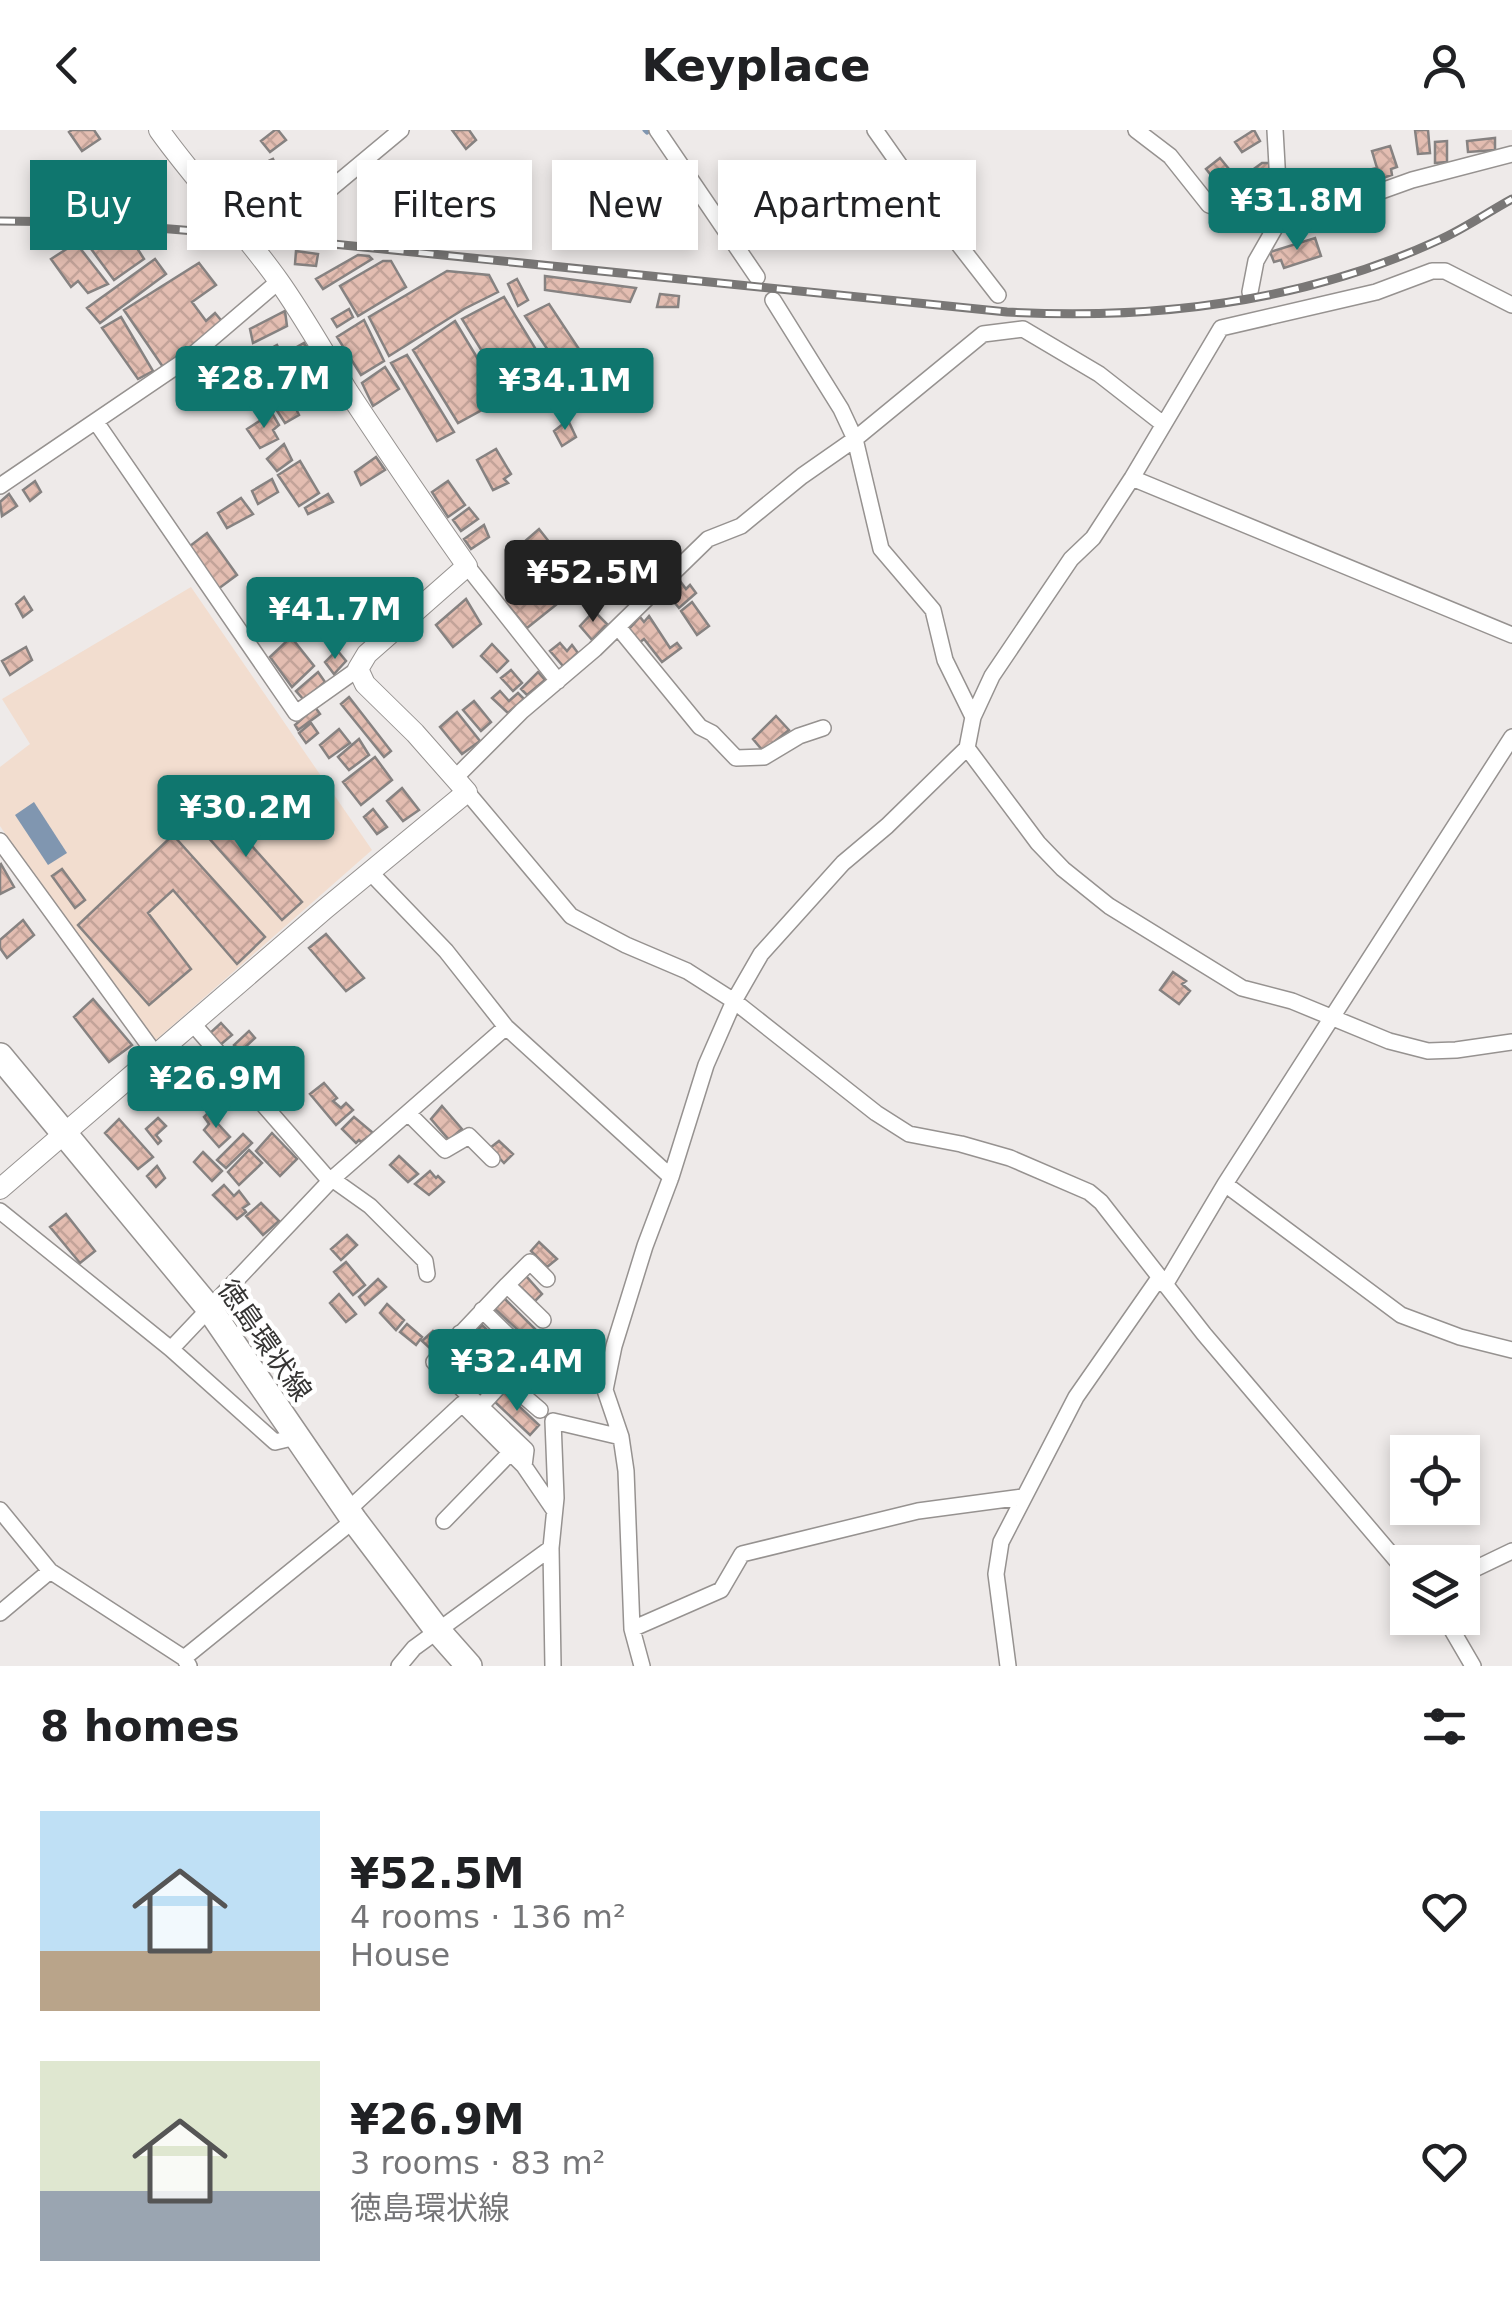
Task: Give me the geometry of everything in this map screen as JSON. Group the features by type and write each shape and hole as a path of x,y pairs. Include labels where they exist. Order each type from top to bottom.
{"main road":[{"name":"徳島環状線","path":"0,1056 208,1307 351,1515 469,1666"}],"street":[{"path":"159,130 187,168"},
{"path":"337,183 400,130"},
{"path":"657,130 757,277"},
{"path":"875,130 998,295"},
{"path":"1136,130 1170,156 1209,205 1278,222 1512,154"},
{"path":"1253,305 1256,261 1278,222 1275,130"},
{"path":"255,250 468,566 558,680"},
{"path":"642,1666 632,1629 626,1470 621,1437 605,1390 614,1346 706,1064 734,1001 761,954 843,863 967,748 974,716 992,676 1072,559 1093,538 1221,328 1253,305 1376,292 1432,271 1445,271 1512,305"},
{"path":"0,486 190,357 279,281"},
{"path":"772,300 841,408 856,439 881,550 932,610 945,660 974,716"},
{"path":"0,1189 370,872 461,785 522,711 618,627 708,539 741,526 802,476 856,439 982,334 1023,329 1099,374 1163,424"},
{"path":"96,422 296,713 358,669 367,654 468,566"},
{"path":"1132,478 1512,635"},
{"path":"618,627 700,727 712,733 736,758 764,757 799,736 823,728"},
{"path":"358,669 365,684 461,785 570,916 686,970 734,1001 909,1134 1010,1158 1089,1192 1101,1202 1162,1282 1390,1553"},
{"path":"1008,1666 996,1574 1001,1542 1076,1397 1162,1282 1512,737"},
{"path":"967,748 1038,843 1063,869 1109,906 1242,988 1292,1001 1389,1041 1428,1051 1512,1042"},
{"path":"0,841 156,1055"},
{"path":"370,872 446,951 506,1027 671,1176"},
{"path":"192,1024 331,1180 370,1206 426,1261 428,1274"},
{"path":"171,1348 331,1180 506,1027"},
{"path":"408,1113 445,1150 469,1136 492,1158"},
{"path":"1225,1184 1401,1315 1460,1337 1512,1350"},
{"path":"0,1211 171,1348 275,1442 296,1436"},
{"path":"524,1466 526,1450 434,1362 530,1262 548,1279"},
{"path":"506,1285 543,1320"},
{"path":"482,1310 528,1355"},
{"path":"460,1334 540,1410"},
{"path":"481,1406 532,1350 546,1360"},
{"path":"0,1510 50,1571 186,1662 351,1515 462,1404 524,1466 554,1510"},
{"path":"553,1666 553,1421 621,1437"},
{"path":"444,1521 510,1453"},
{"path":"632,1629 721,1590 742,1554 918,1511 1024,1497"},
{"path":"399,1666 414,1648 550,1548"},
{"path":"1480,1566 1512,1551"},
{"path":"0,1613 50,1571"},
{"path":"1455,1635 1473,1666"}],"shaded area":[{"path":"191,587 372,850 156,1040 67,925 0,826 0,767 30,744 2,699"}],"water":[{"path":"34,802 67,853 48,865 15,815"}],"building":[{"path":"94,130 100,139 82,151 69,132"},
{"path":"275,130 286,140 270,152 261,141"},
{"path":"452,130 469,130 476,140 466,149"},
{"path":"1254,130 1260,141 1242,152 1235,142"},
{"path":"1415,130 1428,130 1430,153 1418,154"},
{"path":"1495,138 1495,150 1468,152 1467,141"},
{"path":"1447,141 1447,162 1435,163 1435,142"},
{"path":"1390,146 1397,167 1391,169 1392,175 1377,180 1372,151"},
{"path":"1220,158 1242,185 1228,196 1206,169"},
{"path":"1262,163 1273,163 1273,170 1262,176 1272,189 1247,207 1237,195 1251,182 1244,176"},
{"path":"1295,177 1302,204 1289,207 1282,180"},
{"path":"1266,199 1274,214 1268,217 1254,211"},
{"path":"1315,238 1321,256 1284,268 1281,260 1274,262 1270,252"},
{"path":"65,250 81,250 108,284 88,293 78,281 71,287 51,259"},
{"path":"92,250 138,250 144,259 114,280"},
{"path":"296,251 318,254 316,266 295,264"},
{"path":"358,255 372,259 323,289 316,279"},
{"path":"155,259 166,274 100,323 87,308"},
{"path":"383,261 391,261 406,287 358,316 340,286"},
{"path":"199,263 216,285 192,302 206,321 215,313 225,325 163,367 124,310"},
{"path":"447,271 489,275 498,292 389,356 369,317"},
{"path":"545,276 636,288 630,302 545,290"},
{"path":"517,279 528,300 518,306 508,284"},
{"path":"660,294 679,296 678,307 657,307"},
{"path":"504,297 549,371 508,393 462,319"},
{"path":"549,304 581,352 558,365 525,316"},
{"path":"349,309 353,317 337,327 332,319"},
{"path":"285,311 287,326 253,343 250,329"},
{"path":"121,317 153,371 138,379 102,328"},
{"path":"364,320 384,361 361,375 337,337"},
{"path":"455,321 502,399 458,423 413,350"},
{"path":"304,343 311,355 296,365 288,352"},
{"path":"277,345 288,366 260,378 248,361"},
{"path":"223,349 232,364 214,377 207,362"},
{"path":"407,355 454,432 437,441 391,363"},
{"path":"385,367 399,389 373,406 362,383"},
{"path":"240,371 252,388 230,401 221,386"},
{"path":"284,383 299,415 285,423 267,395"},
{"path":"272,413 279,425 273,430 278,439 260,448 247,429"},
{"path":"568,420 576,437 562,446 554,431"},
{"path":"284,444 292,460 277,471 267,459"},
{"path":"496,449 511,474 504,479 508,483 493,490 477,460"},
{"path":"376,457 385,470 361,485 355,472"},
{"path":"300,461 319,493 299,506 278,475"},
{"path":"272,479 278,492 258,504 252,491"},
{"path":"35,481 41,492 30,501 23,490"},
{"path":"448,481 465,505 448,517 432,492"},
{"path":"9,494 17,506 2,516 0,502"},
{"path":"328,494 333,502 308,514 305,508"},
{"path":"241,498 253,514 227,528 218,513"},
{"path":"469,508 478,519 461,531 453,520"},
{"path":"484,525 489,537 471,549 464,539"},
{"path":"539,529 550,543 519,568 509,555"},
{"path":"207,533 237,575 218,589 190,546"},
{"path":"537,577 557,604 527,628 505,602"},
{"path":"680,581 696,593 679,608 666,592"},
{"path":"316,594 326,609 298,626 290,614"},
{"path":"24,597 32,610 23,617 16,604"},
{"path":"466,599 481,624 453,647 436,625"},
{"path":"692,602 709,626 697,635 681,611"},
{"path":"594,611 607,624 592,640 580,626"},
{"path":"649,616 670,648 677,643 681,648 662,662 644,639 639,643 629,629 640,617 644,622"},
{"path":"291,637 314,666 292,687 270,657"},
{"path":"560,643 567,651 572,645 578,653 563,666 550,651"},
{"path":"492,644 508,661 497,672 481,656"},
{"path":"26,647 32,660 10,675 2,661"},
{"path":"337,650 346,661 334,674 325,662"},
{"path":"511,670 522,683 513,691 501,678"},
{"path":"318,672 325,682 304,700 296,691"},
{"path":"538,672 545,680 527,695 521,689"},
{"path":"500,691 509,701 518,693 524,699 508,713 492,698"},
{"path":"349,697 391,751 384,757 341,704"},
{"path":"474,701 491,722 481,731 463,710"},
{"path":"315,707 320,714 298,730 295,725"},
{"path":"457,712 480,741 462,754 440,727"},
{"path":"776,716 789,730 763,751 753,739"},
{"path":"311,723 318,733 306,743 299,733"},
{"path":"339,729 350,743 329,758 320,745"},
{"path":"359,739 369,755 349,770 338,757"},
{"path":"375,757 392,780 361,805 343,782"},
{"path":"402,788 419,810 403,821 387,801"},
{"path":"210,799 302,902 282,920 190,817"},
{"path":"373,809 387,827 377,834 364,817"},
{"path":"173,835 265,937 237,964 173,890 148,913 191,969 149,1005 78,925"},
{"path":"0,865 14,887 0,894"},
{"path":"62,869 85,900 75,908 52,876"},
{"path":"23,920 34,935 7,958 0,940"},
{"path":"326,934 364,978 346,991 309,948"},
{"path":"1173,972 1186,981 1182,984 1190,991 1179,1004 1160,990"},
{"path":"93,999 132,1045 109,1062 74,1017"},
{"path":"221,1023 232,1035 220,1045 209,1034"},
{"path":"249,1031 255,1038 240,1052 234,1045"},
{"path":"324,1083 337,1098 333,1101 341,1108 346,1103 353,1110 336,1125 310,1094"},
{"path":"442,1106 462,1129 449,1140 431,1119"},
{"path":"208,1113 230,1137 219,1147 204,1130 209,1124 204,1117"},
{"path":"354,1117 373,1133 356,1143 342,1129"},
{"path":"158,1118 166,1126 156,1135 161,1141 158,1144 146,1129"},
{"path":"119,1119 153,1157 138,1169 105,1133"},
{"path":"272,1133 297,1159 280,1176 256,1151"},
{"path":"243,1134 252,1143 226,1168 217,1160"},
{"path":"499,1141 513,1154 504,1163 490,1148"},
{"path":"249,1150 262,1163 239,1185 228,1172"},
{"path":"203,1152 222,1171 212,1181 194,1162"},
{"path":"399,1156 418,1174 408,1182 390,1165"},
{"path":"157,1166 165,1178 156,1187 147,1176"},
{"path":"430,1171 444,1182 429,1195 415,1184"},
{"path":"224,1185 234,1196 239,1191 249,1204 237,1219 213,1195"},
{"path":"261,1203 279,1221 263,1235 246,1216"},
{"path":"66,1214 95,1251 80,1263 50,1227"},
{"path":"347,1235 357,1245 341,1260 331,1249"},
{"path":"539,1242 557,1259 547,1267 531,1251"},
{"path":"346,1262 365,1285 353,1295 334,1272"},
{"path":"526,1276 542,1294 535,1301 517,1284"},
{"path":"378,1279 386,1287 365,1305 359,1297"},
{"path":"339,1294 356,1314 346,1322 330,1303"},
{"path":"503,1297 540,1334 531,1342 494,1308"},
{"path":"387,1304 404,1320 396,1330 380,1313"},
{"path":"407,1324 422,1337 416,1345 400,1332"},
{"path":"482,1325 518,1360 508,1370 474,1335"},
{"path":"433,1331 443,1340 433,1351 422,1341"},
{"path":"460,1351 497,1385 488,1393 451,1360"},
{"path":"530,1367 543,1380 536,1389 521,1376"},
{"path":"504,1392 539,1425 530,1435 495,1402"}],"railway":[{"path":"0,221 84,222 244,235 1007,312 1062,314 1118,313 1228,302 1335,279 1439,240 1512,199"}]}
